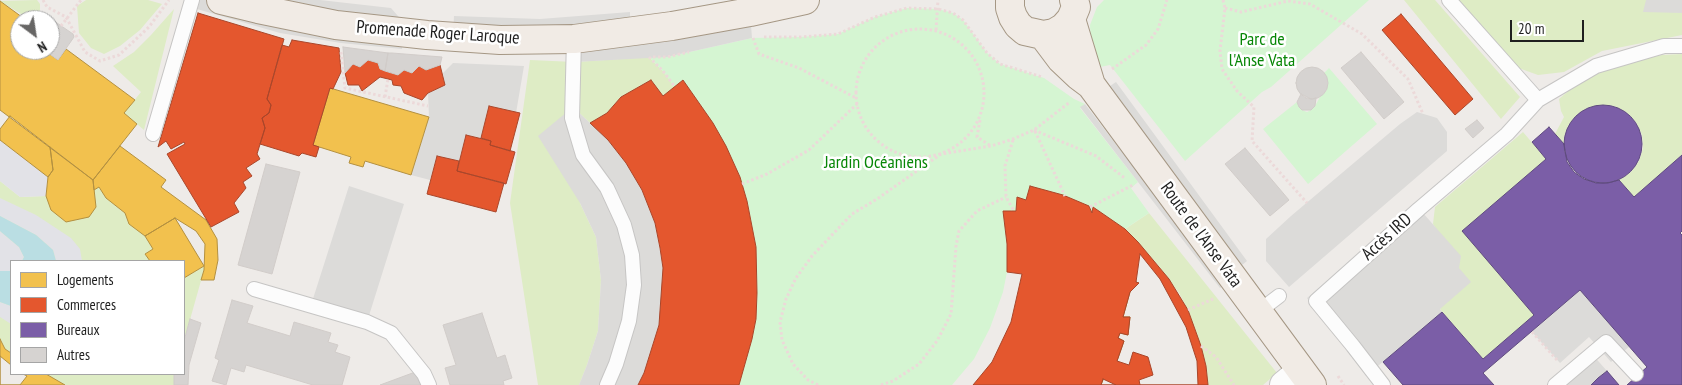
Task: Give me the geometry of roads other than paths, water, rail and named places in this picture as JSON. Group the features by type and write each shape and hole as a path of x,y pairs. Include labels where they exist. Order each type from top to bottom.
{"main road":[{"name":"Promenade Roger Laroque","path":"221,0 336,25 480,39 574,39 672,26 804,0"},
{"path":"1005,3 1013,17 1025,31 1043,35 1059,30 1077,6"},
{"name":"Route de l'Anse Vata","path":"1077,6 1092,85"},
{"name":"Route de l'Anse Vata","path":"1043,35 1061,59 1092,85 1258,312 1299,380"}],"lane":[{"path":"152,134 192,0"},
{"path":"1449,0 1538,100"},
{"path":"574,39 572,118 583,154 606,188 624,225 632,255 634,285 629,321 616,364 607,385"},
{"name":"Accès IRD","path":"1383,385 1316,301 1419,209 1508,134 1538,100 1596,66 1664,46 1682,46"},
{"path":"254,289 367,322 391,333 424,374 429,385"},
{"path":"1258,312 1279,296"},
{"path":"1555,385 1606,342 1636,374"}],"water":[{"path":"0,216 36,235 53,250 56,260 22,260 24,257 19,247 0,231"},
{"path":"0,271 10,271 10,306 0,302"}],"park label":[{"name":"Parc de l'Anse Vata","path":"1262,50"},
{"name":"Jardin Océaniens","path":"876,163"}]}
